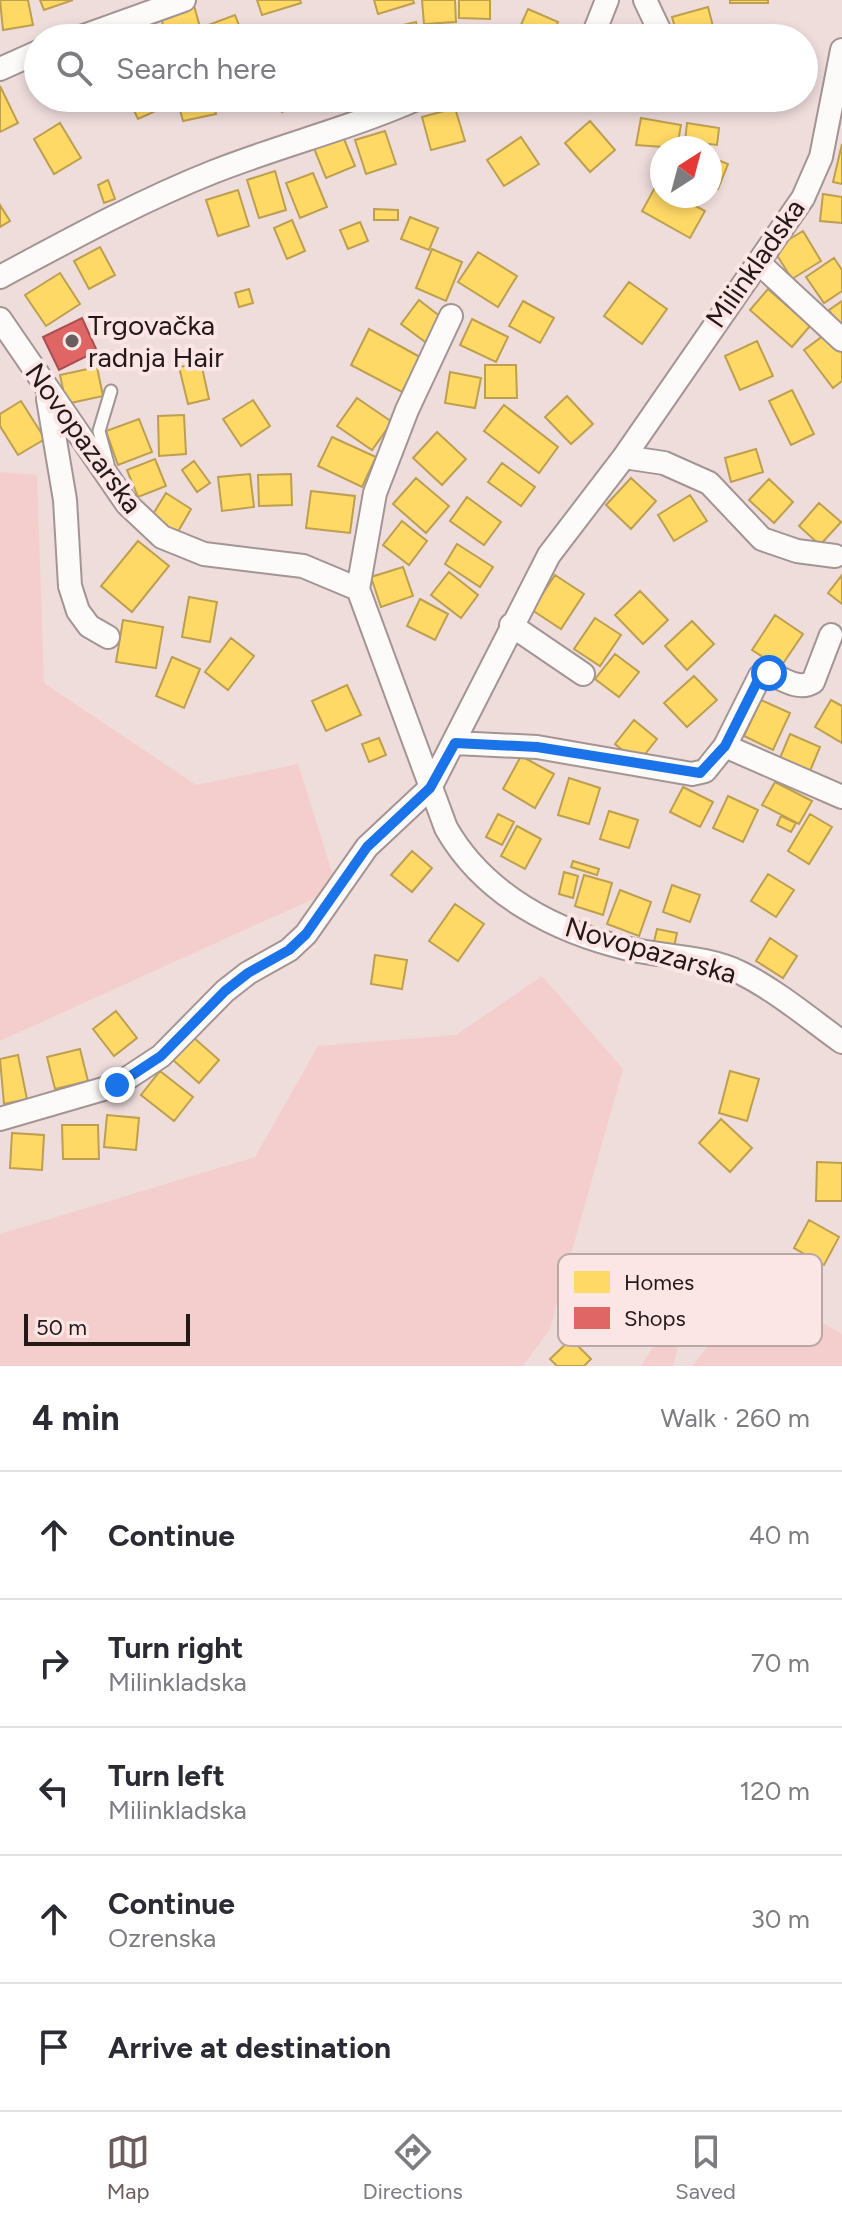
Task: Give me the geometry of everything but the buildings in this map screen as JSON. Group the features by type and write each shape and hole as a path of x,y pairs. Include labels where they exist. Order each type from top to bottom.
{"street":[{"path":"117,24 184,0"},
{"path":"598,24 607,0"},
{"path":"645,0 656,24"},
{"name":"Milinkladska","path":"0,1119 117,1085 161,1056 225,991 298,942 367,847 430,788 549,555 624,457 721,310 759,263 814,178 842,50"},
{"path":"0,69 24,58"},
{"path":"0,277 102,223 213,172 308,142 384,112"},
{"path":"759,263 842,340"},
{"name":"Novopazarska","path":"451,316 407,410 375,493 358,589 430,788 458,848 487,880 527,911 628,949 686,957 740,972 842,1042"},
{"name":"Novopazarska","path":"2,327 127,504 162,537 204,554 303,566 358,589"},
{"path":"47,390 65,500 70,586 83,619 108,637"},
{"path":"624,457 664,463 709,483 762,539 797,551 835,556"},
{"path":"511,625 583,674"},
{"path":"455,743 537,747 692,774 705,771 725,746 760,676 769,673 801,687 807,686 813,682 831,635"},
{"path":"725,746 842,797"}],"lane":[{"path":"111,391 99,431 105,457 127,504"}],"shaded area":[{"path":"0,472 37,475 44,683 196,785 298,764 337,888 0,1041"},
{"path":"542,976 623,1069 571,1254 558,1254 558,1301 550,1329 523,1366 0,1366 0,1234 255,1157 318,1046 456,1035"},
{"path":"822,1323 842,1334 842,1366 693,1366 708,1346 822,1346"},
{"path":"654,1346 678,1346 673,1366 641,1366"}],"place":[{"name":"Trgovačka radnja Hair","path":"72,341"}],"route":[{"path":"117,1085 161,1056 225,991 248,973 289,950 306,934 367,847 430,788 455,743 537,747 700,773 725,746 760,676 769,673"}]}
